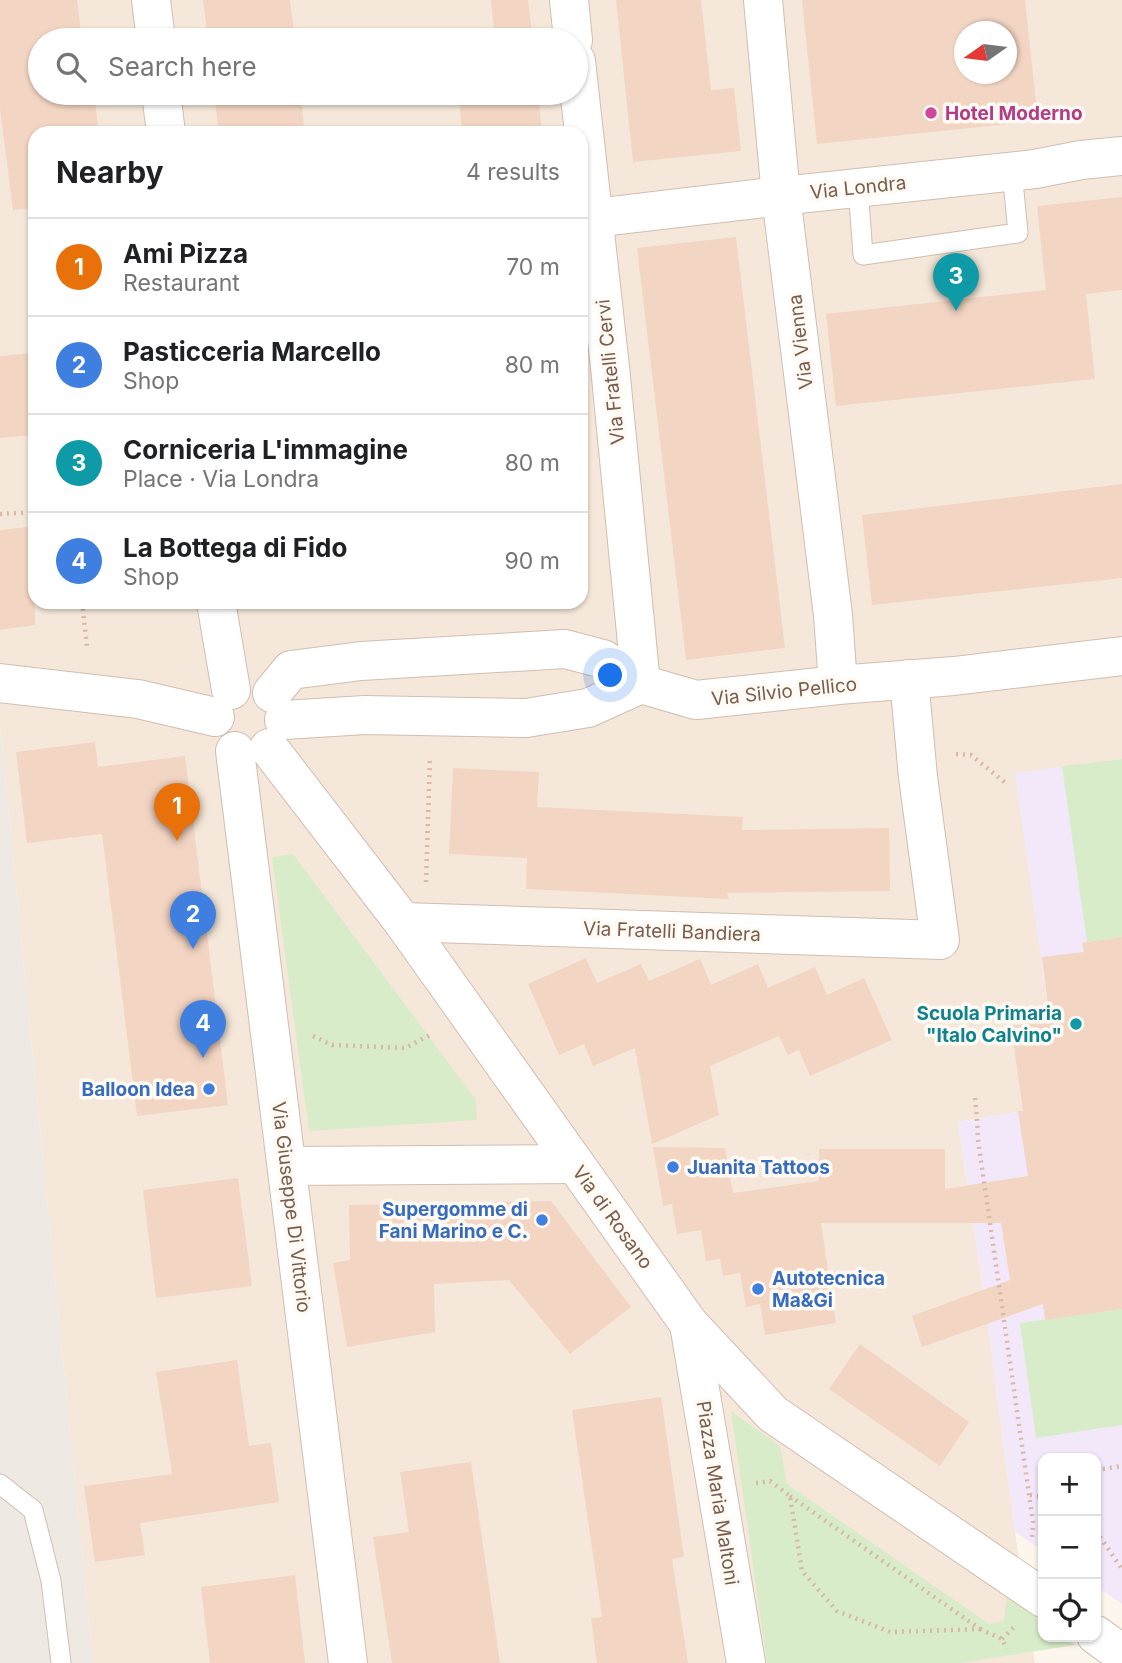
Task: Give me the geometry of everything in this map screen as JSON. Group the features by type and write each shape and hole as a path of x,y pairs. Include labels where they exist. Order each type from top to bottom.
{"street":[{"path":"151,0 154,28"},
{"path":"569,0 572,28"},
{"name":"Via Vienna","path":"763,0 781,196 833,615 838,685"},
{"path":"162,105 165,126"},
{"name":"Via Fratelli Cervi","path":"581,105 583,126"},
{"name":"Via Londra","path":"594,218 1122,156"},
{"name":"Via Fratelli Cervi","path":"588,166 641,684"},
{"name":"Via di Rosano","path":"216,609 223,704 217,731 222,740 265,728 689,1324 773,1413 1038,1595"},
{"name":"Via Silvio Pellico","path":"265,728 291,670 361,661 565,649 603,659 641,684 696,699 954,676 1122,656"},
{"name":"Via Fratelli Bandiera","path":"403,922 940,940 918,777 909,679"},
{"path":"0,683 138,699 223,704 242,685 253,685 263,687 265,728 365,715 526,718 588,708 641,684"},
{"name":"Via Giuseppe Di Vittorio","path":"265,728 288,1166 348,1663"},
{"path":"288,1166 575,1164"},
{"name":"Piazza Maria Maltoni","path":"689,1324 746,1663"},
{"path":"1101,1639 1122,1654"}],"lane":[{"path":"858,187 863,255 1018,233 1012,171"},
{"path":"0,1484 33,1510 51,1581 61,1663"}],"path":[{"path":"0,514 28,512"},
{"path":"83,609 87,647"},
{"path":"426,888 430,747"},
{"path":"944,752 971,755 1008,785"},
{"path":"311,1035 332,1045 405,1048 433,1034"},
{"path":"975,1098 978,1140 1030,1495 1032,1543"},
{"path":"1101,1469 1122,1466"},
{"path":"748,1484 770,1481 979,1629 1002,1639 1007,1649"},
{"path":"1030,1495 1038,1496"},
{"path":"790,1496 802,1571 837,1611 890,1632 979,1629"},
{"path":"1101,1538 1122,1569"}],"shaded area":[{"path":"0,0 1122,0 1122,759 1016,773 1050,1021 1012,1027 1023,1111 958,1122 1035,1663 93,1663 0,725"},
{"path":"0,725 93,1663 0,1663"},
{"path":"1122,759 1122,1604 1101,1589 1101,1453 1038,1453 1038,1548 1015,1532 958,1122 1023,1111 1011,1026 1050,1021 1015,773"}],"green space":[{"path":"1122,759 1122,937 1087,942 1062,766"},
{"path":"293,854 476,1100 477,1120 309,1131 272,857"},
{"path":"1122,1309 1122,1425 1036,1438 1020,1323"},
{"path":"731,1411 780,1446 787,1484 989,1624 1004,1621 1007,1596 1038,1618 1038,1642 1070,1642 1075,1645 960,1663 767,1663"}],"building":[{"path":"0,0 77,0 80,28 28,28 28,105 96,105 98,126 28,126 28,209 13,210 0,109"},
{"path":"203,0 290,0 294,28 206,28"},
{"path":"491,0 528,0 532,28 494,28"},
{"path":"616,0 701,0 711,90 734,88 741,151 633,162"},
{"path":"802,0 1025,0 1038,121 817,144"},
{"path":"216,105 302,105 304,126 218,126"},
{"path":"460,105 539,105 541,126 461,126"},
{"path":"1122,197 1122,290 1086,294 1095,379 836,406 826,314 1046,290 1037,206"},
{"path":"736,237 785,648 686,660 637,248"},
{"path":"28,354 28,436 0,438 0,356"},
{"path":"1122,484 1122,578 872,605 862,515"},
{"path":"28,527 28,609 35,609 35,625 0,630 0,530"},
{"path":"95,742 98,767 185,756 228,1105 137,1116 102,834 27,843 16,752"},
{"path":"453,768 539,772 537,807 743,817 742,830 889,828 890,891 727,893 729,899 526,889 527,858 449,854"},
{"path":"1122,937 1122,1309 1045,1320 1043,1304 922,1347 912,1316 1010,1280 1001,1223 821,1223 836,1323 765,1335 760,1304 746,1307 740,1273 723,1276 720,1259 706,1261 701,1230 677,1234 672,1204 663,1206 653,1147 725,1148 733,1193 819,1181 819,1149 945,1149 945,1189 1028,1176 1018,1111 1023,1111 1011,1026 1050,1021 1042,957 1084,952 1082,943"},
{"path":"586,958 597,983 641,964 649,981 700,959 711,985 758,964 768,988 815,967 827,995 864,978 892,1040 810,1076 799,1050 788,1055 779,1036 710,1066 719,1115 652,1144 635,1048 593,1066 584,1044 559,1055 528,984"},
{"path":"238,1178 252,1286 156,1298 143,1190"},
{"path":"551,1201 631,1307 570,1354 509,1280 434,1284 435,1332 347,1347 333,1263 350,1260 349,1205"},
{"path":"860,1344 969,1422 940,1466 829,1389"},
{"path":"237,1360 249,1446 271,1443 279,1502 140,1523 145,1555 95,1562 84,1486 172,1474 156,1372"},
{"path":"661,1397 684,1557 672,1559 688,1663 597,1663 591,1618 602,1617 572,1410"},
{"path":"471,1462 500,1663 392,1663 373,1537 409,1532 400,1472"},
{"path":"295,1575 305,1663 210,1663 201,1587"}],"place":[{"name":"Hotel Moderno","path":"931,113"},
{"name":"Corniceria L'immagine","path":"956,311"},
{"name":"Ami Pizza","path":"177,841"},
{"name":"Pasticceria Marcello","path":"193,949"},
{"name":"Scuola Primaria \"Italo Calvino\"","path":"1076,1024"},
{"name":"La Bottega di Fido","path":"203,1058"},
{"name":"Balloon Idea","path":"209,1089"},
{"name":"Juanita Tattoos","path":"673,1167"},
{"name":"Supergomme di Fani Marino e C.","path":"542,1220"},
{"name":"Autotecnica Ma&Gi","path":"758,1289"}]}
